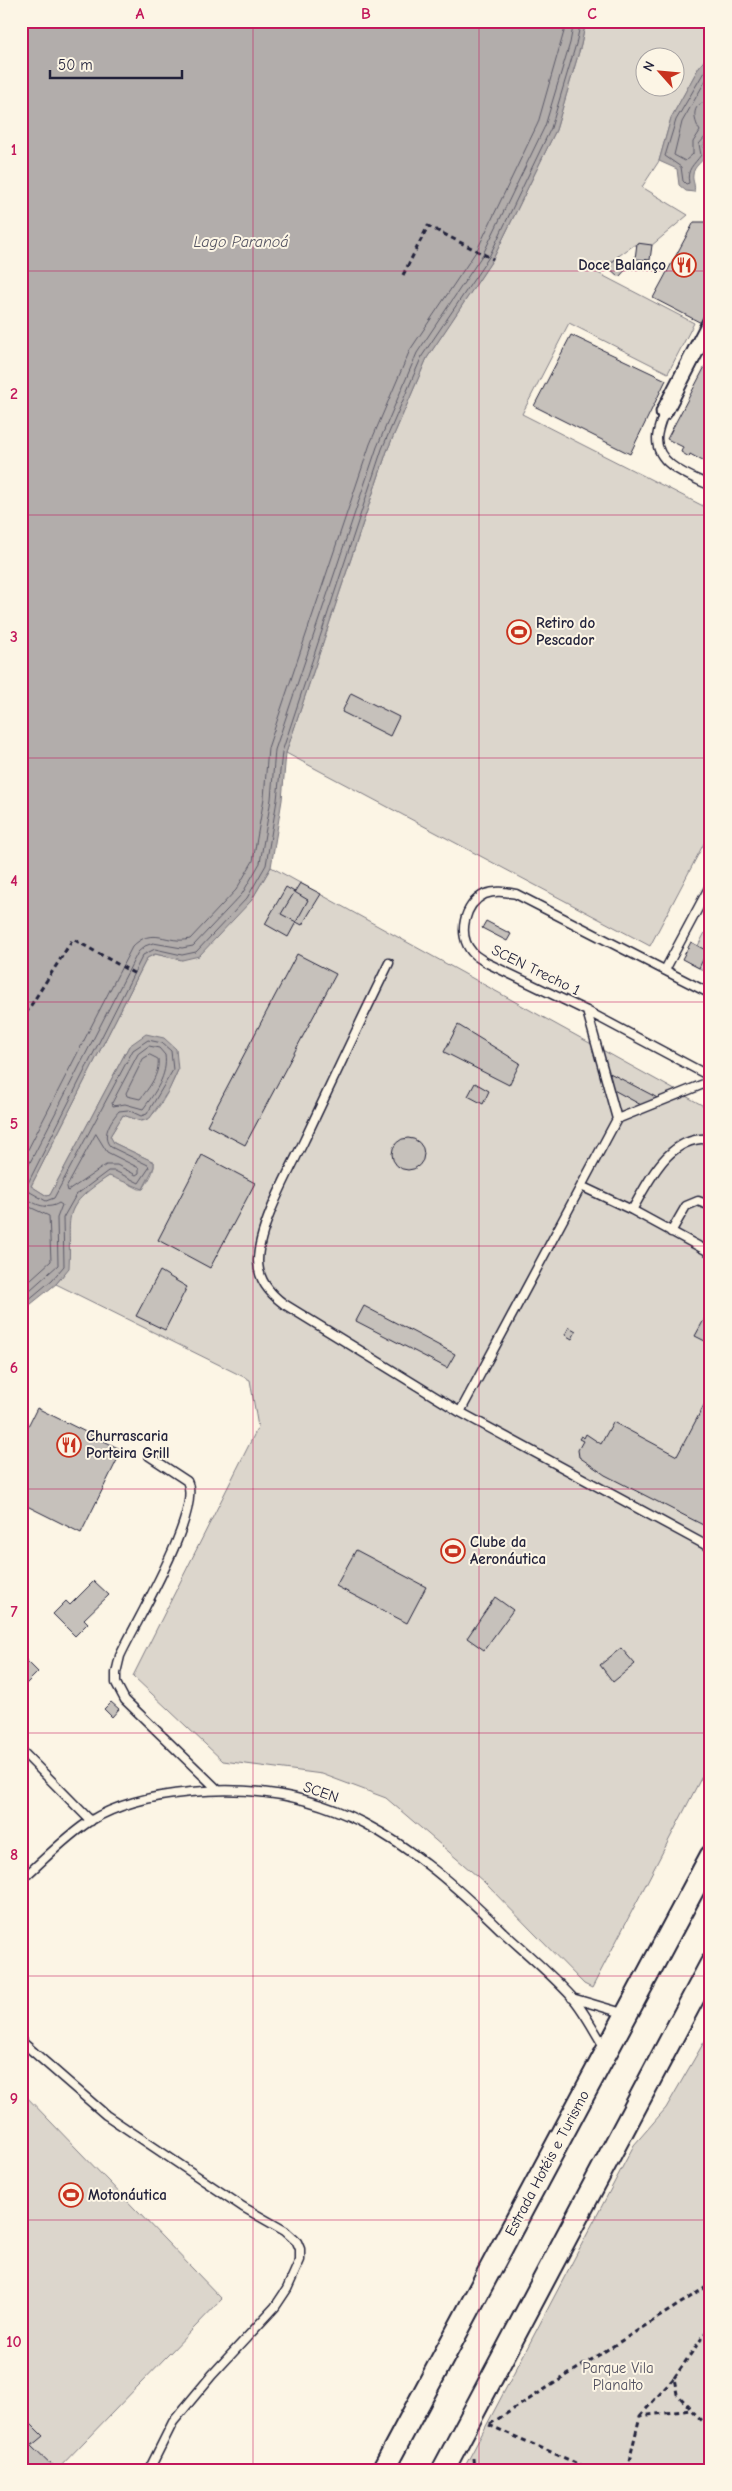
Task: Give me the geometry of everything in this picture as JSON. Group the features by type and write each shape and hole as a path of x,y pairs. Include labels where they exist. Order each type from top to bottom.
{"main road":[{"name":"Estrada Hotéis e Turismo","path":"383,2470 606,2049 711,1856"},
{"path":"442,2470 480,2420 711,1964"}],"street":[{"path":"664,412 711,321"}],"lane":[{"path":"664,412 657,437 658,449 663,458 671,466 711,486"},
{"path":"664,970 711,884"},
{"name":"SCEN Trecho 1","path":"711,994 516,894 501,891 484,895 470,906 464,923 465,938 471,952 485,962 587,1010 711,1077"},
{"path":"388,963 282,1186 262,1239 258,1268 266,1287 284,1304 460,1412 711,1548"},
{"path":"587,1010 617,1119"},
{"path":"460,1412 617,1119 711,1081"},
{"path":"632,1210 666,1157 688,1141 711,1139"},
{"path":"581,1186 632,1210 711,1253"},
{"path":"672,1232 686,1206 698,1201 711,1206"},
{"path":"150,1456 187,1481 190,1496 189,1509 178,1537 120,1656 116,1683 125,1700 138,1714 217,1789"},
{"path":"21,1750 91,1821"},
{"name":"SCEN","path":"21,1880 91,1821 150,1798 217,1789 274,1792 312,1802 374,1827 430,1866 479,1908 572,1998 606,2049"},
{"name":"SCEN","path":"572,1998 626,2014"},
{"path":"21,2041 106,2115 243,2207 284,2231 297,2242 300,2249 300,2260 287,2289 275,2307 212,2376 174,2422 149,2470"}],"path":[{"path":"403,276 428,226 493,259"},
{"path":"21,1021 73,939 137,976"},
{"path":"480,2420 711,2284"},
{"path":"627,2470 640,2416 674,2378 711,2324"},
{"path":"674,2378 677,2394 711,2429"},
{"path":"640,2416 691,2410"},
{"path":"480,2420 592,2470"},
{"path":"697,2470 711,2466"}],"green space":[{"name":"Retiro do Pescador","path":"586,21 711,21 711,52 699,67 684,94 684,48 634,48 634,98 682,98 671,118 659,161 642,187 688,215 651,246 634,245 596,272 694,323 668,373 569,323 522,414 711,510 711,830 650,946 286,753 387,451 427,358 493,259 556,130 581,45"},
{"name":"Clube da Aeronáutica","path":"271,867 711,1110 711,1759 592,1988 584,1984 484,1882 386,1798 322,1774 223,1761 133,1676 258,1427 250,1380 56,1284 67,1266 69,1258 67,1227 75,1204 80,1198 109,1176 114,1176 139,1189 143,1189 149,1180 154,1162 114,1143 110,1136 123,1115 142,1121 153,1114 163,1100 178,1070 129,1046 50,1195 47,1196 31,1186 147,958 155,954 182,960 251,901"},
{"path":"711,921 711,974 689,963"},
{"name":"Parque Vila Planalto","path":"711,2030 711,2470 463,2470 634,2145 666,2108"},
{"name":"Motonáutica","path":"21,2091 222,2299 57,2470 21,2470"}],"water":[{"name":"Lago Paranoá","path":"21,21 586,21 581,45 556,130 493,259 427,358 387,451 286,753 282,800 271,867 251,901 199,956 182,960 155,954 147,958 31,1186 47,1196 50,1195 129,1046 146,1034 164,1038 176,1049 178,1070 169,1090 150,1118 141,1121 123,1115 110,1136 114,1143 154,1162 154,1167 143,1189 109,1176 82,1197 71,1214 69,1268 56,1284 21,1312"},
{"path":"711,52 711,110 705,117 711,132 703,146 707,154 693,172 694,192 686,191 679,185 677,169 659,161 671,118 682,98 684,98 684,94 699,67"}],"building":[{"path":"694,222 711,222 711,328 653,298"},
{"path":"637,243 652,245 650,260 635,259"},
{"path":"618,256 629,266 619,277 608,267"},
{"path":"571,335 666,380 630,454 534,406"},
{"path":"711,355 710,465 690,454 689,457 681,452 683,447 667,439"},
{"path":"351,693 399,717 390,736 342,712"},
{"path":"300,883 321,894 302,925 281,914"},
{"path":"286,887 308,900 288,937 265,924"},
{"path":"486,921 511,934 507,941 482,928"},
{"path":"691,942 707,951 699,968 682,959"},
{"path":"297,954 336,974 245,1145 207,1125"},
{"path":"458,1025 520,1063 509,1085 444,1052"},
{"path":"604,1070 661,1100 643,1106 610,1088"},
{"path":"475,1083 489,1091 483,1104 468,1096"},
{"path":"408,1138 414,1139 419,1143 423,1148 423,1160 419,1165 414,1169 408,1170 402,1169 397,1165 393,1160 392,1154 393,1148 397,1143 402,1139"},
{"path":"202,1155 255,1183 210,1268 158,1240"},
{"path":"160,1271 187,1287 165,1330 136,1316"},
{"path":"364,1306 455,1354 447,1368 356,1321"},
{"path":"711,1307 711,1344 695,1336"},
{"path":"569,1327 576,1331 572,1339 565,1335"},
{"path":"711,1392 711,1529 605,1475 579,1457 578,1450 583,1441 579,1439 581,1436 584,1438 586,1434 601,1444 613,1422 677,1456"},
{"path":"37,1408 122,1450 81,1533 21,1503 21,1440"},
{"path":"356,1550 426,1587 407,1623 336,1586"},
{"path":"94,1581 109,1595 84,1619 88,1623 75,1636 53,1614 66,1601 70,1605"},
{"path":"495,1597 513,1610 484,1650 467,1638"},
{"path":"621,1648 635,1664 613,1682 600,1665"},
{"path":"21,1655 38,1672 21,1689"},
{"path":"111,1702 119,1709 112,1717 104,1709"},
{"path":"21,2414 43,2436 31,2446 56,2470 21,2470"}],"place":[{"name":"Doce Balanço","path":"684,265"},
{"name":"Retiro do Pescador","path":"519,632"},
{"name":"Churrascaria Porteira Grill","path":"69,1445"},
{"name":"Clube da Aeronáutica","path":"453,1551"},
{"name":"Motonáutica","path":"71,2195"}]}
